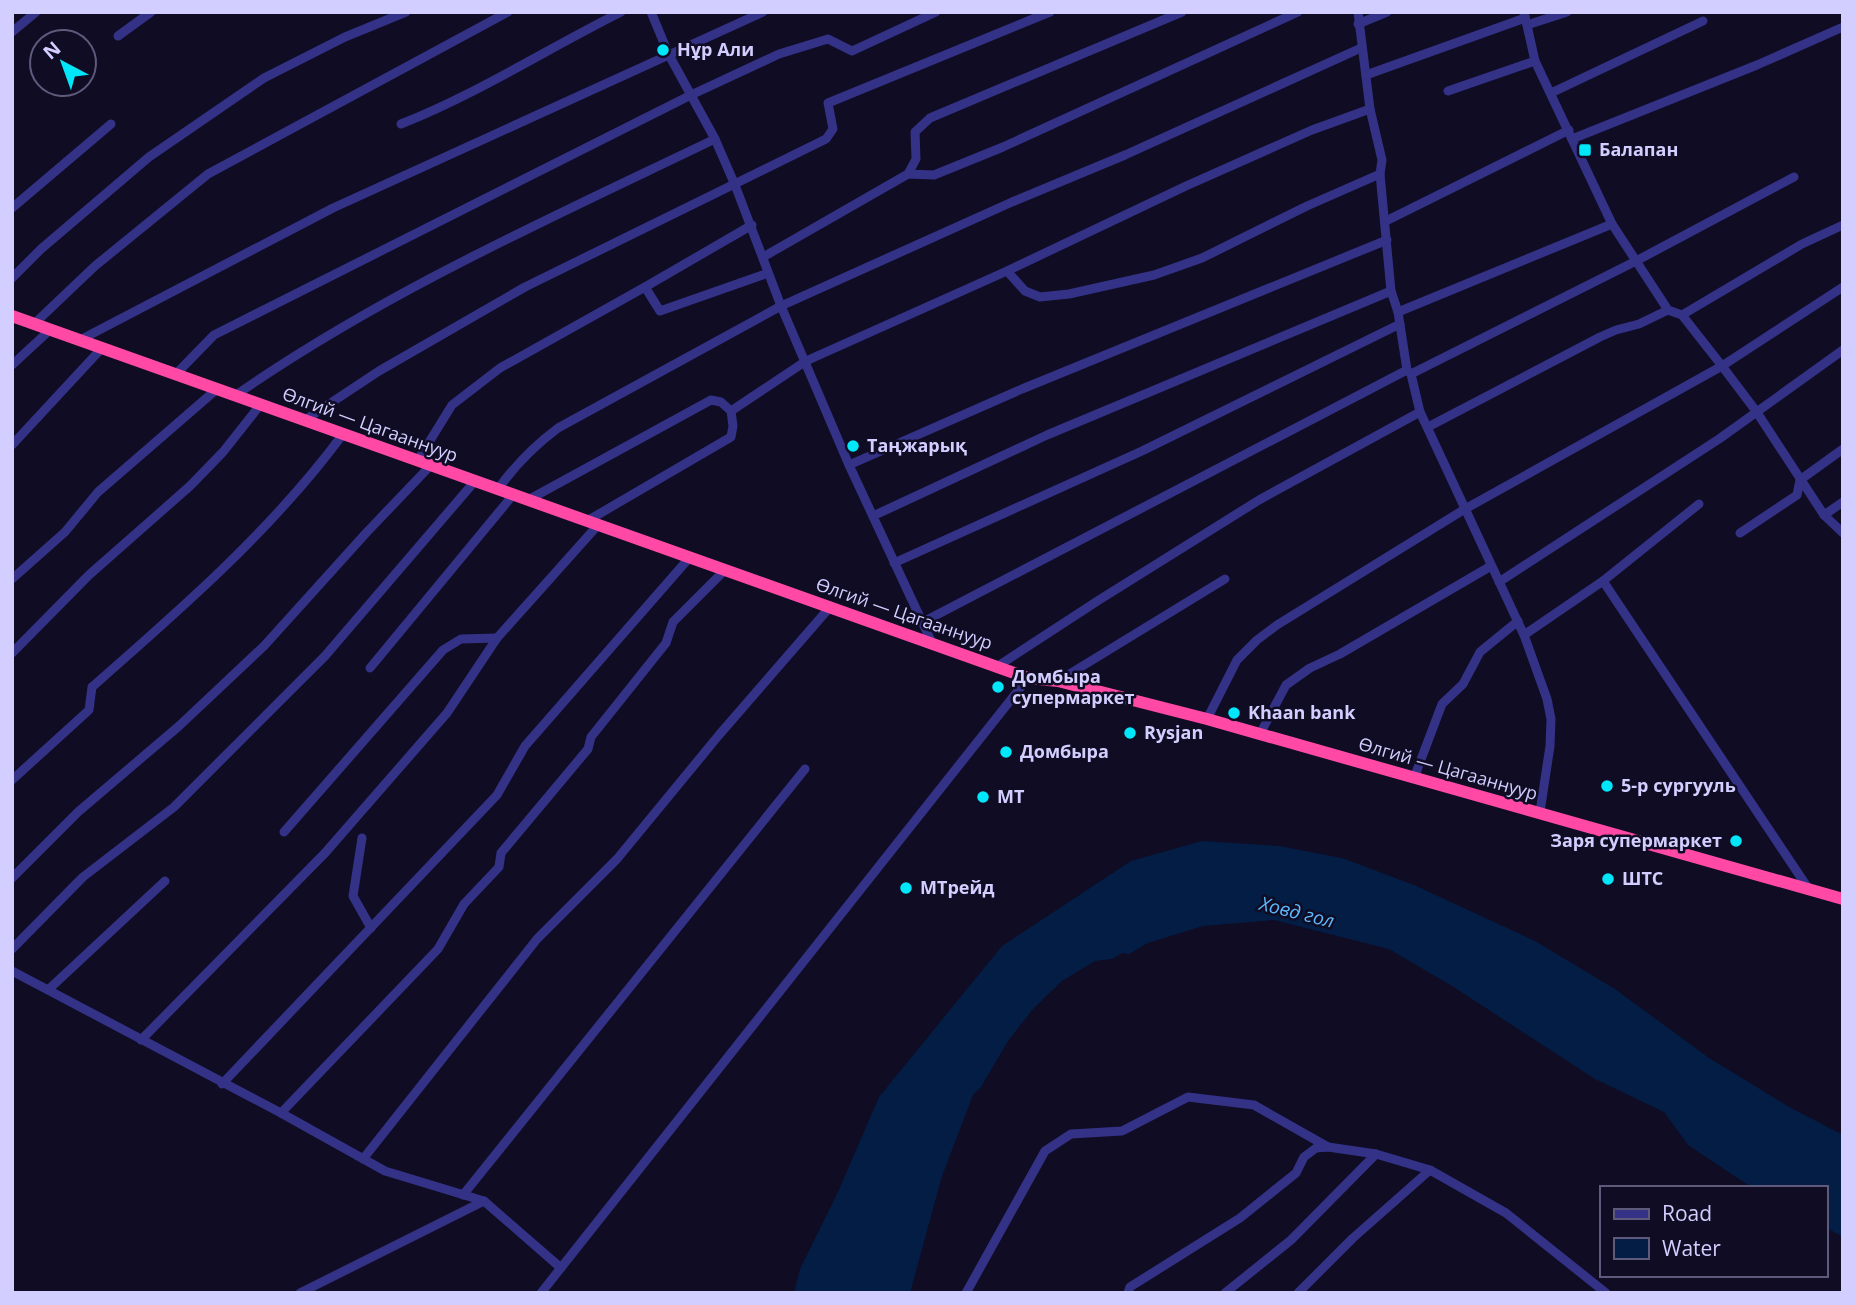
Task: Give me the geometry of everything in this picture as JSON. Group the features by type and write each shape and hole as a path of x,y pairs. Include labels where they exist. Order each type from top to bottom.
{"highway":[{"name":"Өлгий — Цагааннуур","path":"12,316 1028,678 1058,681 1207,719 1843,899"}],"street":[{"path":"12,32 36,12"},
{"path":"118,36 151,12"},
{"path":"12,278 41,248 149,157 264,78 345,37 407,12"},
{"path":"34,324 95,266 208,174 508,12"},
{"path":"401,124 446,107 563,41 621,12"},
{"path":"651,12 669,55 715,139 736,185 781,306 849,465 932,643"},
{"path":"80,340 333,208 763,12"},
{"path":"176,374 214,335 691,95 779,54 828,39 852,51 936,12"},
{"path":"305,420 379,371 525,287 825,139 833,129 828,103 1050,12"},
{"path":"908,174 916,159 915,132 930,118 1182,12"},
{"path":"763,257 908,174 934,175 1003,147 1298,12"},
{"path":"1358,12 1370,109 1382,160 1380,174 1391,290 1420,412 1518,621 1548,699 1551,719 1550,746 1540,812"},
{"path":"1358,24 1387,12"},
{"path":"1366,75 1525,19 1567,12"},
{"path":"1525,19 1535,61 1612,224 1668,310 1682,315 1756,411 1824,515 1843,533"},
{"path":"1551,93 1703,21"},
{"path":"1386,221 1571,134 1757,65 1843,27"},
{"path":"499,489 515,465 558,428 781,306 1361,48"},
{"path":"1448,91 1535,61"},
{"path":"731,411 806,361 1312,130 1370,109"},
{"path":"12,208 111,124"},
{"path":"236,396 284,362 430,279 715,139"},
{"path":"1007,271 1025,291 1040,297 1069,294 1154,275 1202,258 1307,206 1380,174"},
{"path":"923,622 1409,372 1636,261 1794,177"},
{"path":"1398,312 1612,224"},
{"path":"418,460 452,405 499,368 752,225"},
{"path":"1682,315 1802,244 1843,225"},
{"path":"849,465 1022,389 1387,240"},
{"path":"646,287 660,310 768,273"},
{"path":"1207,719 1237,660 1256,640 1277,625 1465,509 1722,366 1843,287"},
{"path":"873,516 1046,435 1391,290"},
{"path":"1428,427 1600,337 1639,324 1668,310"},
{"path":"894,563 1155,445 1315,369 1400,324"},
{"path":"12,365 51,329"},
{"path":"12,445 102,348"},
{"path":"1499,582 1719,439 1843,350"},
{"path":"12,579 65,531 99,492 217,389"},
{"path":"141,1040 326,853 447,713 498,638 592,523 731,437 731,411 721,402 710,400 528,500"},
{"path":"12,653 89,575 198,477 223,452 261,404"},
{"path":"998,666 1259,500 1420,412"},
{"path":"12,780 89,710 92,687 173,615 268,522 318,468 343,434"},
{"path":"1740,533 1797,495 1800,480 1843,449"},
{"path":"12,878 78,812 179,726 264,646 431,465"},
{"path":"12,949 83,877 174,807 325,656 475,481"},
{"path":"370,668 513,495"},
{"path":"1824,515 1843,502"},
{"path":"1524,635 1603,581 1699,504"},
{"path":"222,1084 497,795 525,746 690,557"},
{"path":"1260,734 1286,685 1310,668 1492,566"},
{"path":"281,1113 438,949 464,904 499,867 500,853 588,749 591,737 666,643 673,622 725,570"},
{"path":"1058,681 1225,579"},
{"path":"1603,581 1808,888"},
{"path":"363,1159 537,939 617,859 719,735 830,607"},
{"path":"1414,778 1442,704 1463,684 1480,652 1518,621"},
{"path":"284,832 443,650 461,639 498,638"},
{"path":"541,1293 1028,678"},
{"path":"463,1195 805,769"},
{"path":"362,838 352,896 371,928"},
{"path":"48,990 165,881"},
{"path":"12,971 385,1171 484,1201 561,1268"},
{"path":"966,1293 1045,1151 1071,1135 1122,1131 1188,1097 1254,1105 1328,1147"},
{"path":"1128,1293 1130,1287 1240,1218 1296,1173 1304,1157 1315,1148 1328,1147 1377,1154 1430,1170 1506,1213 1606,1293"},
{"path":"1225,1293 1291,1240 1377,1154"},
{"path":"1298,1293 1353,1238 1430,1170"},
{"path":"300,1293 484,1201"}],"water":[{"name":"Ховд гол","path":"1202,841 1279,846 1342,858 1414,885 1535,941 1615,989 1709,1058 1791,1108 1843,1135 1843,1237 1827,1228 1827,1186 1750,1186 1688,1145 1664,1112 1595,1079 1452,986 1389,949 1274,920 1203,926 1148,943 1129,954 1122,953 1112,959 1095,961 1062,981 1033,1009 1008,1041 981,1087 973,1095 942,1176 910,1293 794,1293 800,1269 838,1192 879,1097 1002,946 1131,861"}],"place":[{"name":"Нұр Али","path":"663,50"},
{"name":"Балапан","path":"1585,150"},
{"name":"Таңжарық","path":"853,446"},
{"name":"Домбыра супермаркет","path":"998,687"},
{"name":"Khaan bank","path":"1234,713"},
{"name":"Rysjan","path":"1130,733"},
{"name":"Домбыра","path":"1006,752"},
{"name":"5-р сургууль","path":"1607,786"},
{"name":"МТ","path":"983,797"},
{"name":"Заря супермаркет","path":"1736,841"},
{"name":"ШТС","path":"1608,879"},
{"name":"MTрейд","path":"906,888"}]}
